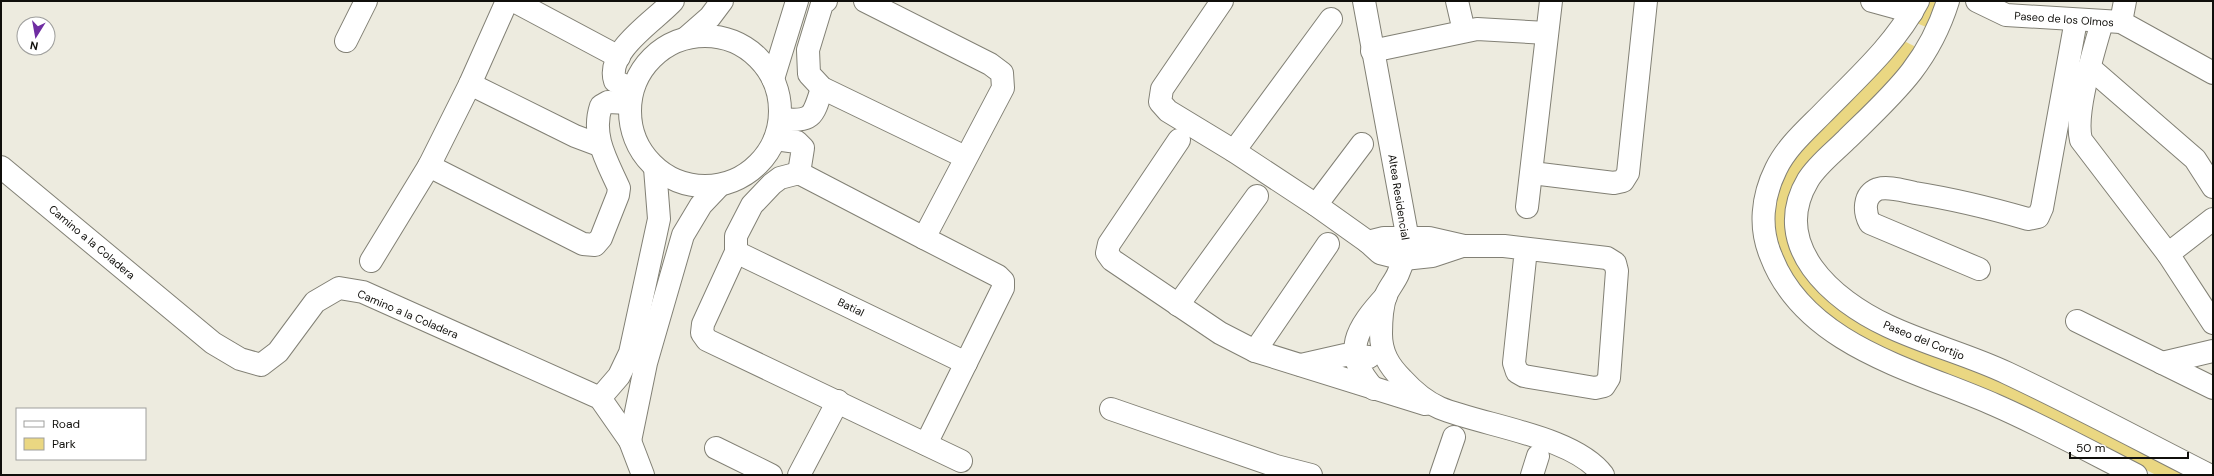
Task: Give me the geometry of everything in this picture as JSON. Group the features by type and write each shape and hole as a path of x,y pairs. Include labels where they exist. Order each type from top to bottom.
{"street":[{"path":"346,41 366,1"},
{"path":"371,261 429,166 470,84 507,1"},
{"path":"514,1 619,57"},
{"path":"631,96 615,81 613,73 619,57 633,37 673,1"},
{"path":"686,38 710,17 722,1"},
{"path":"773,79 797,1"},
{"path":"826,1 822,4 808,50 809,74 822,88 965,157"},
{"path":"865,1 990,64 1002,73 1003,88 965,157 924,238"},
{"path":"1222,1 1162,89 1160,102 1168,111 1234,151 1316,205 1368,242 1380,253 1406,249 1432,256 1464,246 1504,246 1607,258 1614,263 1617,271 1609,378 1604,386 1595,388 1524,376 1517,372 1514,363 1526,249"},
{"name":"Altea Residencial","path":"1364,1 1406,249"},
{"path":"1457,1 1464,31"},
{"path":"1528,207 1551,1"},
{"path":"1532,173 1614,183 1623,181 1628,173 1646,1"},
{"path":"1872,1 1915,7 1881,54 1793,145 1776,169 1766,199 1763,214 1763,233 1778,274 1796,298 1823,324 1858,348 1896,366 2002,408 2136,475"},
{"name":"Paseo del Cortijo","path":"1948,1 1941,22 1931,44 1920,62 1901,86 1809,178 1797,203 1794,224 1799,246 1816,274 1850,304 1886,326 2006,372 2209,475"},
{"name":"Paseo de los Olmos","path":"1977,1 2006,15 2111,22 2213,73"},
{"path":"2125,1 2111,22 2089,67 2078,129 2081,140 2168,254 2213,323"},
{"path":"1234,151 1331,19"},
{"path":"1979,269 1870,223 1866,214 1865,204 1870,195 1878,189 1892,189 1969,202 2028,219 2038,217 2042,208 2076,20"},
{"path":"1372,51 1464,31 1477,30 1547,33"},
{"path":"1899,31 1931,44"},
{"path":"707,36 734,42 757,57 773,79 779,99 777,129 765,157 756,167 733,181 720,185 699,186 679,182 655,168 637,145 632,132 631,96 646,64 667,46 686,38 707,36"},
{"path":"2089,67 2195,159 2213,187"},
{"path":"470,84 575,136 599,145"},
{"path":"777,129 811,117 815,111 822,88"},
{"path":"429,166 583,244 595,245 601,238 618,195 619,188 599,145 598,116 601,106 608,102 631,96"},
{"path":"777,129 797,142 803,148 798,173"},
{"path":"1179,140 1109,244 1107,253 1112,260 1220,333 1255,351 1374,389 1517,430 1570,450 1601,473"},
{"path":"1316,205 1362,144"},
{"name":"Camino a la Coladera","path":"1,167 213,343 240,359 261,365 278,352 315,302 339,288 363,292 600,398"},
{"path":"643,475 630,441 600,398 619,376 630,354 659,219 655,168"},
{"path":"926,444 1003,288 1003,282 998,276 798,173 780,178 772,184 752,205 736,236 736,252 703,324 702,332 708,340 961,461"},
{"path":"630,441 646,363 683,235 701,205 720,185"},
{"path":"1178,305 1258,196"},
{"path":"2168,254 2213,219"},
{"path":"1255,351 1328,244"},
{"path":"1374,389 1360,370 1355,355 1357,334 1365,319 1386,296 1398,274 1406,249"},
{"name":"Batial","path":"736,252 966,363"},
{"path":"1386,296 1381,336 1383,352 1390,367"},
{"path":"2077,321 2213,388"},
{"path":"2162,363 2213,350"},
{"path":"1301,366 1355,355 1373,358 1390,367 1412,390 1439,408"},
{"path":"800,475 838,401"},
{"path":"1111,410 1276,466 1311,475"},
{"path":"1441,475 1454,437"},
{"path":"716,448 771,475"}],"green space":[{"path":"1925,1 1941,1 1931,29 1914,22"},
{"path":"1906,42 1914,46 1913,61 1788,203 1787,231 1791,245 1803,270 2190,475 2156,475 2008,398 1954,376 1895,355 1824,316 1784,274 1771,234 1770,203 1783,169 1895,45"}]}
